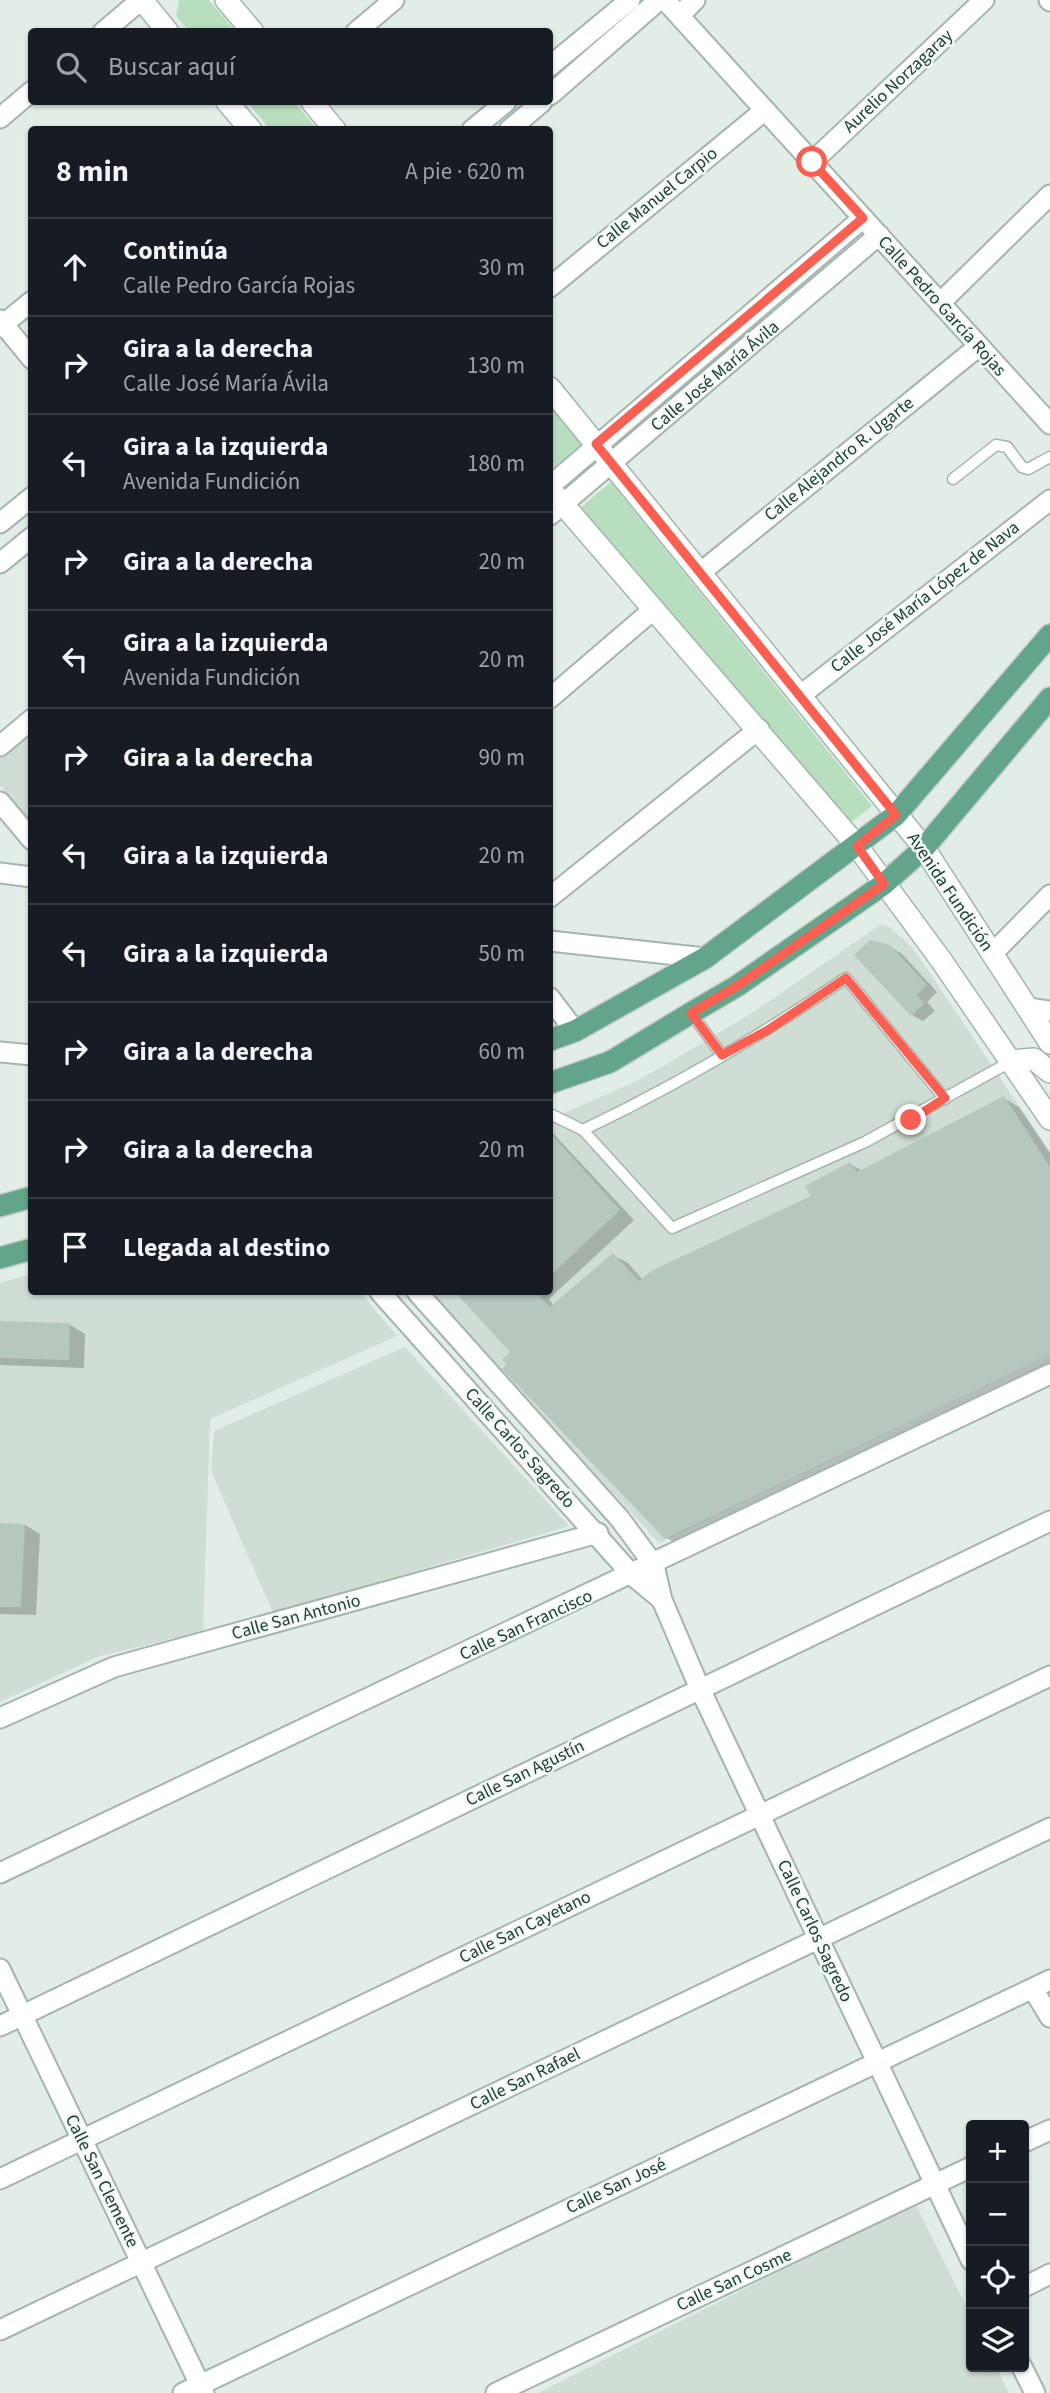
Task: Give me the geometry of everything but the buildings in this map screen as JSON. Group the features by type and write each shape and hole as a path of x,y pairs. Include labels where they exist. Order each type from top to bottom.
{"main road":[{"path":"553,1039 575,1031 705,958 896,815 1050,635"},
{"path":"553,1082 610,1062 737,986 884,884 924,848 1050,698"},
{"path":"0,1206 28,1198"},
{"path":"0,1258 28,1250"}],"street":[{"path":"108,28 141,0 165,28"},
{"path":"226,0 250,28"},
{"path":"361,28 394,0"},
{"path":"553,64 630,0"},
{"path":"553,92 659,0"},
{"name":"Calle Pedro García Rojas","path":"666,0 1050,424"},
{"path":"680,15 695,0"},
{"name":"Aurelio Norzagaray","path":"812,162 984,0"},
{"path":"0,118 28,94"},
{"path":"229,105 242,126"},
{"path":"314,105 332,126"},
{"path":"477,126 502,105"},
{"path":"514,126 538,105"},
{"name":"Calle Manuel Carpio","path":"553,285 765,110"},
{"path":"940,303 1050,195"},
{"name":"Calle José María Ávila","path":"553,498 596,444 863,218"},
{"name":"Calle José María Ávila","path":"553,498 611,464 879,235"},
{"path":"28,304 1,324 28,354"},
{"name":"Calle Alejandro R. Ugarte","path":"700,573 979,346"},
{"name":"Avenida Fundición","path":"553,392 924,848 1050,1043"},
{"path":"553,498 759,729 857,846 1012,1061 1050,1119"},
{"path":"0,523 28,500"},
{"name":"Calle José María López de Nava","path":"801,695 1050,500"},
{"path":"0,563 28,540"},
{"path":"553,695 654,609"},
{"path":"0,746 28,722"},
{"path":"553,895 759,729"},
{"path":"0,802 28,835"},
{"path":"0,873 28,876"},
{"path":"992,954 1050,895"},
{"path":"553,941 705,958"},
{"path":"553,1002 575,1031"},
{"path":"1028,1009 1050,1011"},
{"path":"0,1052 28,1055"},
{"path":"1012,1061 1034,1059 1050,1072"},
{"name":"Calle Carlos Sagredo","path":"383,1295 598,1533 632,1575 663,1600"},
{"name":"Calle Carlos Sagredo","path":"420,1295 620,1519 654,1565 663,1600 700,1689 966,2249"},
{"name":"Calle San Francisco","path":"0,1873 654,1565 1050,1374"},
{"path":"487,1413 508,1396"},
{"name":"Calle San Agustín","path":"0,2026 1050,1521"},
{"name":"Calle San Antonio","path":"0,1718 114,1667 598,1533"},
{"name":"Calle San Cayetano","path":"0,2179 1050,1676"},
{"name":"Calle San Rafael","path":"0,2330 1050,1828"},
{"name":"Calle San Clemente","path":"0,1969 141,2263 196,2390"},
{"path":"1041,1985 1050,2017"},
{"name":"Calle San José","path":"196,2390 1041,1985"},
{"path":"1029,2140 1050,2130"},
{"name":"Calle San Cosme","path":"496,2393 966,2169"},
{"path":"1029,2284 1050,2274"},
{"path":"1024,2372 1035,2393"}],"lane":[{"path":"953,479 996,445 1007,447 1022,467 1028,469 1050,457"},
{"path":"583,1130 768,1030 846,978 945,1098"},
{"path":"691,1013 722,1055"},
{"path":"553,1115 583,1130 672,1228 865,1143 1012,1061"}],"shaded area":[{"path":"28,734 28,819 0,785 0,757"},
{"path":"880,925 888,926 913,948 1050,1152 1050,1354 659,1543 432,1295 553,1295 553,1118 635,1082 755,1011"},
{"path":"28,1275 28,1295 363,1295 397,1336 210,1419 203,1631 97,1657 0,1702 0,1283"},
{"path":"405,1347 569,1526 273,1613 211,1471 214,1431"},
{"path":"915,2203 966,2306 966,2372 998,2372 1009,2393 538,2393"}],"green space":[{"path":"179,0 209,0 232,28 186,28 176,16"},
{"path":"250,105 297,105 314,126 267,126"},
{"path":"553,411 581,444 553,468"},
{"path":"611,482 872,806 845,827 580,508"}],"route":[{"path":"812,162 863,218 596,444 896,815 857,846 884,884 737,986 691,1013 722,1055 768,1030 846,978 945,1098 911,1120"}]}
